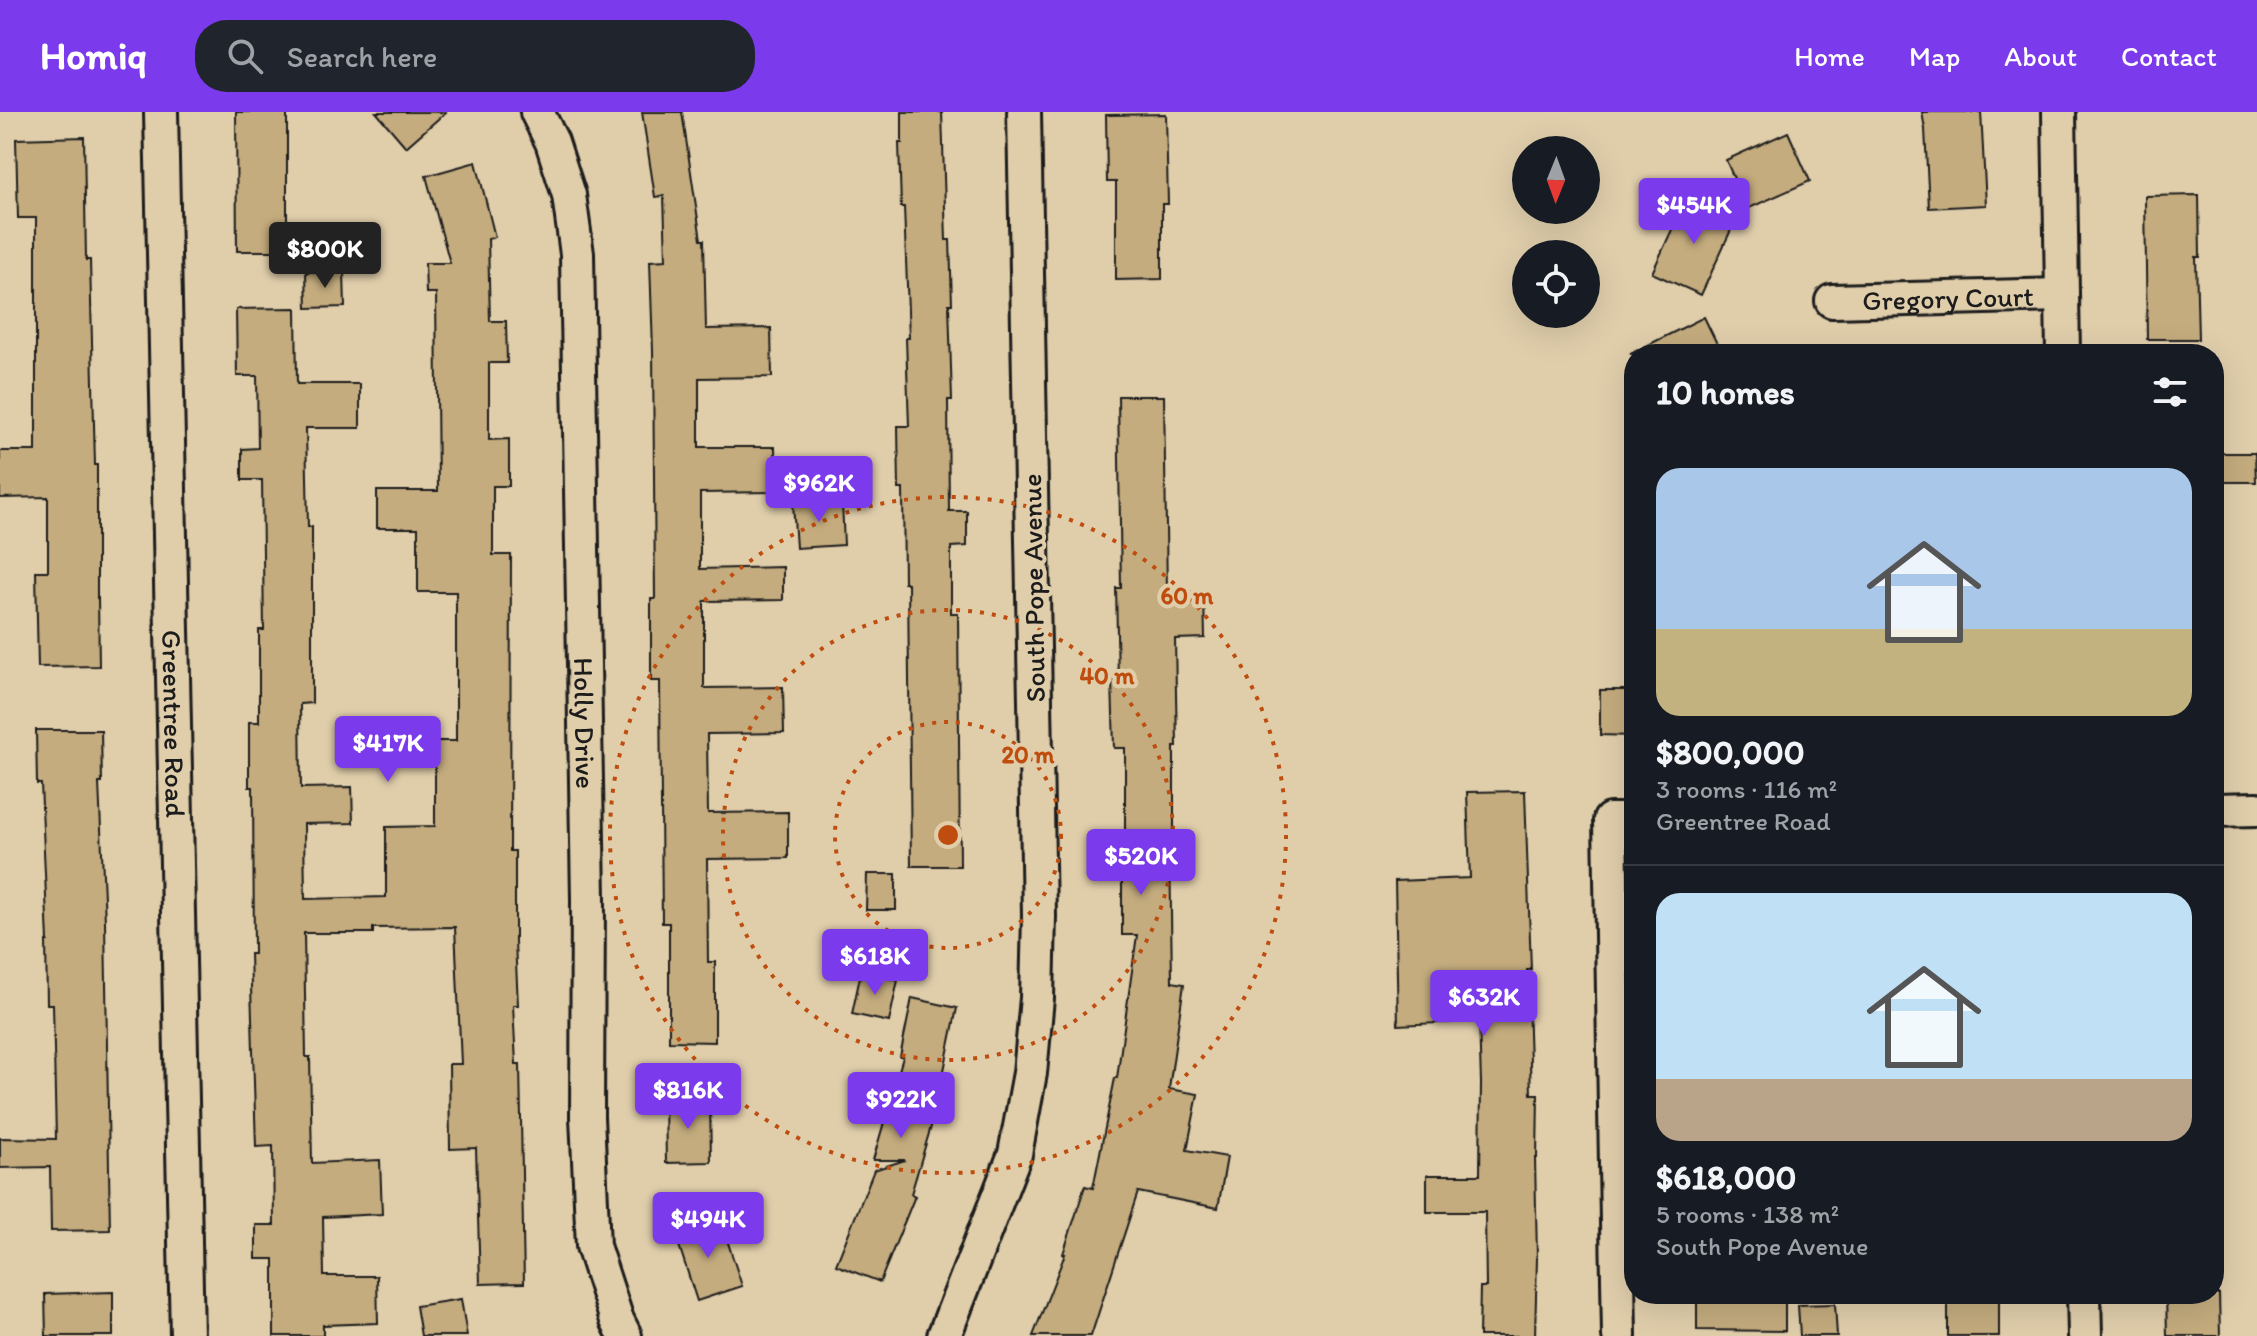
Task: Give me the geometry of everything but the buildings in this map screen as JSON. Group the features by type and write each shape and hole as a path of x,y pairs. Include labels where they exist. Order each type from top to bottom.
{"street":[{"name":"Greentree Road","path":"161,112 187,1336"},
{"name":"Holly Drive","path":"537,112 552,142 569,195 577,254 588,899 587,1117 593,1246 625,1336"},
{"name":"South Pope Avenue","path":"944,1336 1015,1154 1030,1073 1037,998 1039,900 1024,112"},
{"name":"Gregory Court","path":"2059,112 2063,344"},
{"name":"Gregory Court","path":"1832,301 2062,295"},
{"path":"2224,810 2257,809"},
{"path":"1619,1336 1622,820"},
{"path":"2084,1304 2085,1336"}]}
